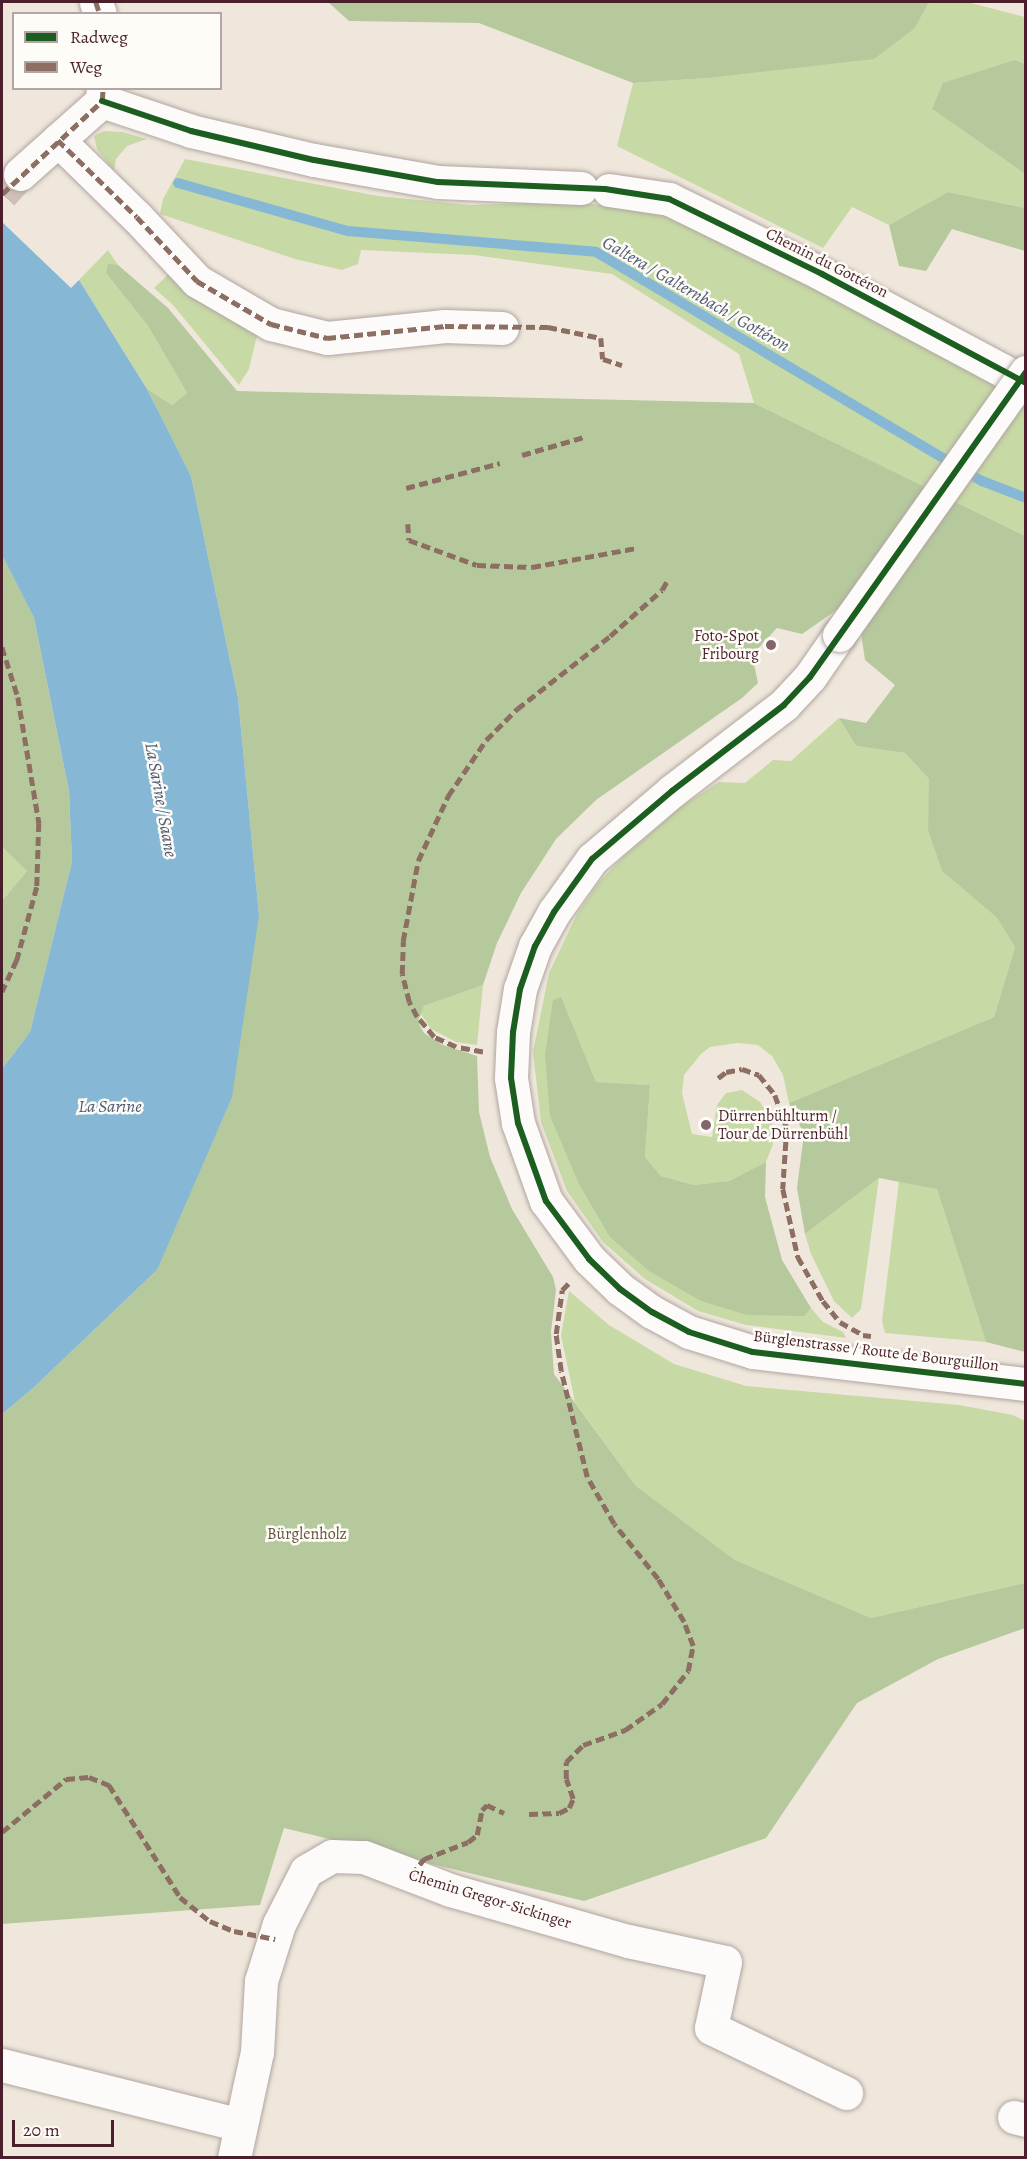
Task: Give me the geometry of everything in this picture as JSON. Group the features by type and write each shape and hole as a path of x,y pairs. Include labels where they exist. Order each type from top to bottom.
{"street":[{"path":"20,174 103,95"},
{"name":"Chemin du Gottéron","path":"103,95 191,131 314,160 438,182 595,189 669,199 822,274 1026,383"},
{"path":"58,140 137,217 197,281 271,324 327,338 445,326 502,328"},
{"name":"Bürglenstrasse / Route de Bourguillon","path":"1026,372 810,677 784,705 672,791 592,859 554,912 535,946 520,989 516,1010 511,1078 518,1123 546,1201 589,1259 620,1289 652,1312 689,1332 753,1352 1026,1384"},
{"name":"Chemin Gregor-Sickinger","path":"234,2157 257,2052 261,1981 279,1924 306,1871 332,1856 364,1857 450,1890 628,1941 725,1962 711,2028 846,2093"},
{"path":"2,2065 241,2125"}],"green space":[{"path":"328,2 929,2 915,28 874,59 708,78 633,83 479,23 349,21"},
{"path":"929,2 967,2 1025,17 1025,64 1015,60 932,109 1025,174 1025,208 948,192 889,225 852,207 823,248 617,146 633,83 708,78 915,28"},
{"path":"1015,60 1025,64 1025,174 932,109 943,83"},
{"path":"104,131 122,132 147,139 127,146 116,159 114,171 97,149 94,136"},
{"path":"185,159 378,196 470,205 573,202 666,212 900,331 1025,399 1025,536 754,403 739,354 612,274 474,255 361,250 358,264 342,270 295,259 160,214 163,199"},
{"path":"948,192 1025,208 1025,251 952,229 926,271 899,266 889,225"},
{"path":"108,250 118,265 108,265 106,273 148,326 187,393 172,405 147,389 79,280"},
{"name":"Bürglenholz","path":"108,264 118,265 168,308 237,391 754,403 1025,536 1025,1352 986,1342 937,1189 879,1178 805,1234 797,1188 804,1134 789,1103 994,1017 1015,947 997,918 942,871 928,831 929,779 905,753 856,746 839,718 866,723 895,685 865,660 859,620 841,607 802,634 777,628 752,655 758,683 742,698 596,800 556,839 521,893 497,943 483,985 424,1006 418,1022 424,1033 443,1045 477,1056 479,1112 490,1157 512,1209 553,1277 556,1290 551,1332 554,1374 636,1486 735,1560 871,1618 1025,1583 1025,1628 938,1659 857,1703 766,1838 584,1901 284,1828 260,1905 2,1924 2,1414 32,1389 157,1270 259,915 238,698 191,476 147,389 172,405 187,393 148,326 106,273"},
{"path":"172,271 258,331 249,369 239,385 173,305 154,288"},
{"path":"2,555 34,618 69,791 72,862 30,1032 2,1069 2,901 27,871 2,847"},
{"path":"839,718 856,746 905,753 930,780 928,831 942,871 997,918 1015,947 994,1017 789,1103 783,1075 772,1056 758,1045 737,1043 710,1047 701,1054 684,1075 682,1093 692,1134 712,1137 717,1105 726,1093 742,1090 760,1102 772,1121 773,1144 766,1162 729,1181 694,1185 661,1176 645,1157 650,1085 596,1082 561,998 550,1116 805,1316 811,1308 823,1322 843,1332 846,1338 746,1325 698,1311 645,1279 603,1242 567,1191 541,1122 533,1052 549,973 577,914 599,882 624,856 682,806 719,782 745,783 773,760 791,761"},
{"path":"2,847 27,871 2,901"},
{"path":"483,985 477,1045 456,1042 431,1029 421,1014 424,1006"},
{"path":"561,997 596,1082 650,1085 645,1157 661,1176 694,1185 729,1181 766,1162 765,1197 782,1260 811,1308 805,1316 747,1315 701,1301 649,1271 610,1237 579,1184 550,1116 545,1055 553,1000"},
{"path":"879,1178 861,1309 852,1318 834,1301 811,1254 805,1234"},
{"path":"899,1181 937,1189 986,1342 885,1333 882,1321"},
{"path":"569,1291 609,1325 674,1364 746,1386 959,1405 1013,1415 1025,1421 1025,1583 871,1618 735,1560 636,1486 575,1402 561,1335"}],"water":[{"name":"La Sarine","path":"2,222 71,288 79,280 147,389 191,476 238,698 259,915 232,1097 157,1270 32,1389 2,1414 2,1069 30,1032 72,862 69,791 34,618 2,555"}],"waterway":[{"name":"Galtera / Galternbach / Gottéron","path":"178,183 348,231 596,252 982,481 1026,498"}],"tunnel":[{"path":"2,194 20,174"}],"marked path":[{"path":"96,2 99,12"},
{"path":"2,194 102,101 103,90"},
{"path":"58,140 137,217 197,281 271,324 327,338 445,326 548,327 601,338 603,359 622,365"},
{"path":"522,455 584,437"},
{"path":"406,488 500,463"},
{"path":"408,524 409,540 477,565 532,567 637,548"},
{"path":"483,1052 456,1047 434,1037 417,1017 409,1002 402,974 403,941 418,861 448,796 486,740 517,709 610,636 662,590 668,579"},
{"path":"2,647 18,697 39,823 37,887 17,960 2,992"},
{"path":"718,1078 726,1072 742,1069 759,1075 775,1095 787,1128 783,1189 798,1257 823,1301 840,1322 863,1335 871,1336"},
{"path":"529,1814 559,1813 569,1808 573,1799 566,1779 566,1762 583,1745 625,1730 662,1704 688,1671 693,1646 684,1622 658,1579 614,1524 587,1477 561,1371 556,1334 562,1290 569,1283"},
{"path":"2,1832 66,1779 89,1777 109,1785 180,1897 210,1921 234,1931 275,1939"},
{"path":"411,1875 424,1859 468,1842 477,1835 482,1810 487,1805 504,1813"}],"cycle path":[{"path":"102,101 191,131 314,160 438,182 605,189 669,199 822,274 1026,383"},
{"path":"1026,372 810,677 784,705 672,791 592,859 554,912 535,946 520,989 513,1032 511,1078 518,1123 546,1201 589,1259 620,1289 652,1312 689,1332 753,1352 1026,1384"}],"place":[{"name":"Foto-Spot Fribourg","path":"771,645"},
{"name":"Dürrenbühlturm / Tour de Dürrenbühl","path":"706,1125"}],"water label":[{"name":"La Sarine / Saane","path":"161,800"}]}
